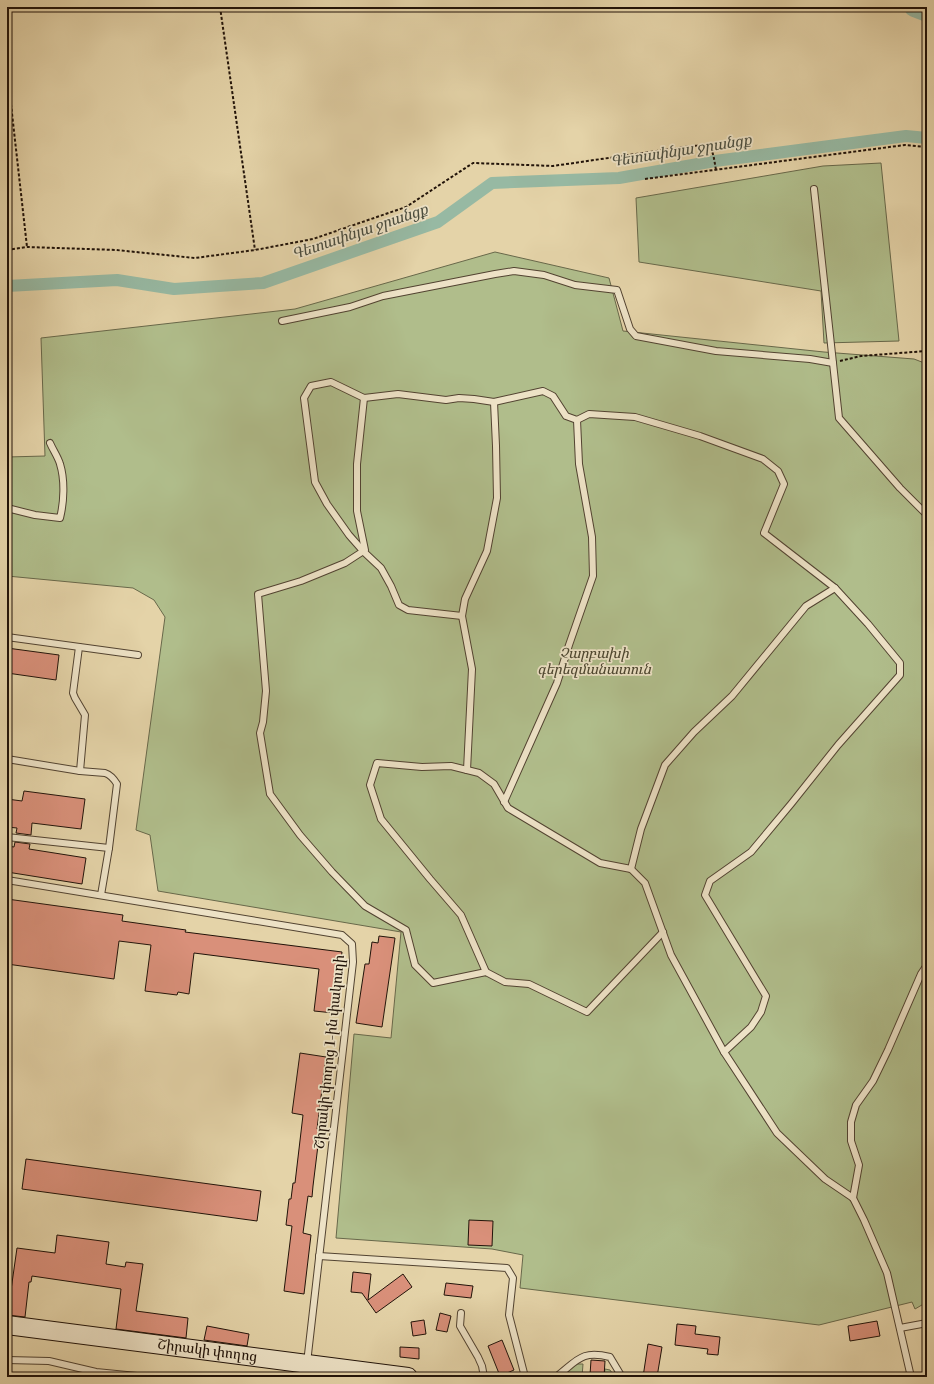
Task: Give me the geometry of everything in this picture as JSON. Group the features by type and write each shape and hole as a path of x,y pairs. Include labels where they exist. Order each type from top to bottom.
{"main road":[{"name":"Շիրակի փողոց","path":"7,1325 353,1375 408,1377"},
{"name":"Շիրակի փողոց","path":"7,1330 306,1367"}],"lane":[{"path":"814,189 839,418 900,488 927,515"},
{"path":"282,321 350,307 383,296 514,271 544,275 575,285 617,290 630,329 636,336 716,351 810,359 833,363"},
{"path":"462,616 403,609 399,605 381,568 364,552 327,504 315,482 304,398 312,386 331,382 364,398 398,394 446,400 459,398 494,402 543,391 553,396 566,416 577,420 589,414 635,417 700,436 763,459 778,471 784,484 764,533 835,588 868,624 900,663 900,675 838,745 750,852 710,882 704,895 766,996 761,1012 751,1027 724,1052"},
{"path":"364,398 357,464 357,511 365,550 364,552"},
{"path":"467,770 472,669 462,616 466,599 487,552 497,498 494,402"},
{"path":"504,802 557,683 568,645 593,576 592,537 579,464 577,420"},
{"path":"7,508 35,515 60,518 64,505 62,476 60,464 50,443"},
{"path":"364,552 345,563 301,581 258,594 266,691 263,722 260,733 270,794 300,835 332,872 365,906 406,930 415,965 433,983 486,972"},
{"path":"631,869 641,830 665,765 694,732 732,696 806,606 835,588"},
{"path":"7,637 138,655"},
{"path":"79,647 73,693 85,715 80,771"},
{"path":"7,759 80,771 109,774 117,784 109,848 101,895"},
{"path":"663,932 587,1012 529,984 505,982 486,972 461,915 381,819 370,785 377,763 422,767 451,766 479,773 494,784 508,808 600,862 631,869 645,883 663,932 671,955 724,1052 777,1133 825,1179 852,1198 864,1220 887,1273 911,1377"},
{"path":"7,837 109,848"},
{"name":"Շիրակի փողոց 1-ին փակուղի","path":"7,880 342,935 352,944 353,962 306,1367"},
{"path":"852,1198 859,1165 852,1141 851,1122 856,1105 873,1081 921,974 927,965"},
{"path":"319,1256 507,1268 513,1278 509,1315 525,1377"},
{"path":"461,1313 460,1326 478,1357 482,1366 484,1377"},
{"path":"900,1328 927,1323"},
{"path":"556,1377 580,1357 588,1354 610,1357 622,1377"},
{"path":"7,1360 49,1361 96,1372 147,1377"}],"path":[{"path":"220,7 255,250"},
{"path":"7,69 27,247"},
{"path":"7,250 27,247 116,250 195,258 313,240 406,207 473,163 553,166 706,145 713,152 716,170"},
{"path":"645,179 905,145 927,147"},
{"path":"833,363 861,356 927,351"}],"green space":[{"path":"881,163 899,341 824,343 821,291 639,262 636,198 823,166"},
{"name":"Չարբախի գերեզմանատուն","path":"495,252 609,278 623,331 824,352 914,359 927,364 927,1302 915,1309 912,1302 819,1325 520,1288 523,1255 492,1249 336,1238 354,1034 391,1038 401,932 158,891 150,835 136,830 165,617 154,600 133,588 7,576 7,457 45,456 41,338 295,309"},
{"path":"575,1364 583,1364 582,1377 561,1377"},
{"path":"605,1369 610,1370 615,1377 604,1377"}],"building":[{"path":"7,648 59,655 56,680 7,673"},
{"path":"24,791 85,799 81,829 32,823 31,835 16,833 17,828 7,827 7,799 22,801"},
{"path":"15,842 30,844 29,849 86,858 82,884 7,872 7,846 14,847"},
{"path":"7,899 123,915 122,921 186,930 185,932 342,952 334,1013 314,1011 319,969 194,953 189,994 178,992 177,995 145,991 151,945 119,941 114,979 7,964"},
{"path":"379,936 395,938 382,1027 356,1023 365,964 369,964 372,942 378,943"},
{"path":"300,1053 326,1057 317,1129 320,1129 312,1197 308,1196 303,1233 311,1235 304,1294 284,1291 292,1226 286,1225 289,1199 291,1199 293,1183 295,1183 303,1115 292,1113"},
{"path":"26,1159 261,1191 257,1221 22,1189"},
{"path":"469,1220 493,1221 492,1246 468,1245"},
{"path":"57,1235 109,1242 106,1264 125,1267 126,1262 143,1264 136,1311 188,1318 186,1338 116,1329 121,1289 32,1276 31,1282 29,1282 25,1317 7,1315 7,1289 11,1290 17,1248 55,1253"},
{"path":"353,1272 371,1274 368,1300 403,1274 412,1287 376,1313 362,1293 351,1292"},
{"path":"446,1283 473,1286 471,1298 444,1295"},
{"path":"440,1313 451,1316 447,1332 436,1330"},
{"path":"424,1320 426,1334 413,1336 411,1322"},
{"path":"877,1321 880,1336 850,1341 848,1326"},
{"path":"677,1324 696,1326 695,1334 720,1337 718,1355 707,1354 708,1349 675,1345"},
{"path":"207,1326 249,1334 247,1346 204,1340"},
{"path":"502,1340 514,1370 500,1376 488,1346"},
{"path":"648,1344 662,1347 657,1377 643,1377"},
{"path":"400,1347 419,1348 419,1359 400,1357"},
{"path":"591,1360 605,1361 604,1377 590,1375"}],"waterway":[{"path":"914,7 927,12"},
{"name":"Գետափնյա ջրանցք","path":"7,286 117,280 174,289 263,283 438,222 492,183 619,178 715,161 906,136 927,138"}]}
